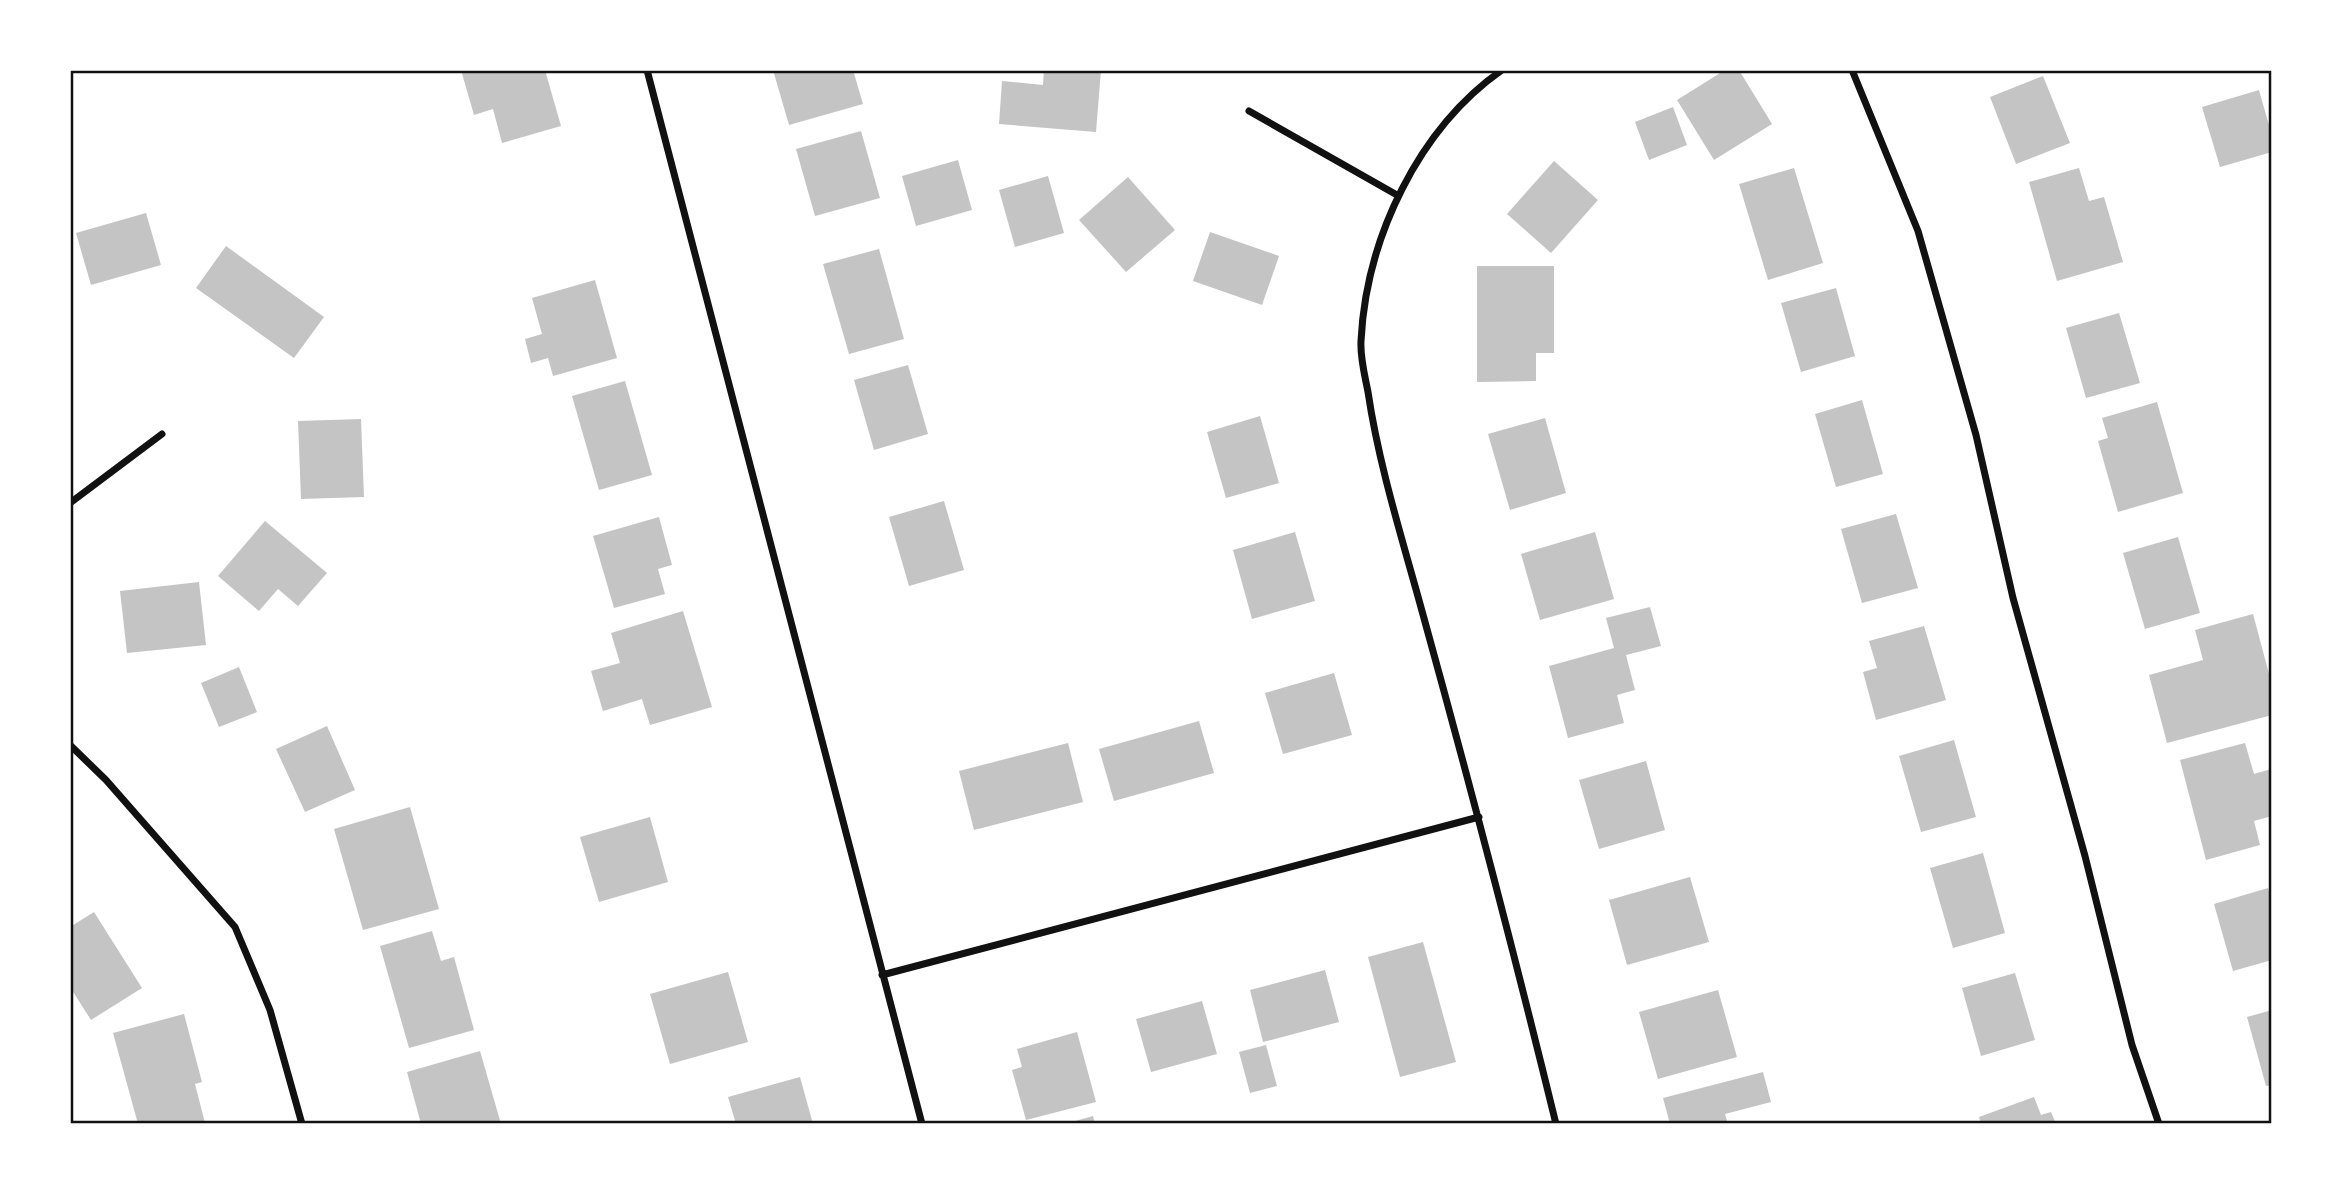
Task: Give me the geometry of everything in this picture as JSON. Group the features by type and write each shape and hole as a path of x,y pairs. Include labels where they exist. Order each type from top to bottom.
{"street":[{"path":"648,70 922,1124"},
{"path":"1502,70 1480,85 1433,139 1397,195 1381,236 1366,298 1361,344 1374,435 1506,919 1556,1124"},
{"path":"1852,70 1917,231 1976,435 2013,597 2085,856 2132,1045 2160,1124"},
{"path":"1249,111 1397,195"},
{"path":"70,503 162,434"},
{"path":"70,745 106,780 235,927 270,1010 302,1124"},
{"path":"883,975 1479,817"}],"building":[{"path":"461,70 545,70 561,126 502,143 493,109 474,115"},
{"path":"773,70 853,70 863,104 789,125"},
{"path":"1044,70 1101,70 1096,132 999,124 1002,81 1043,85"},
{"path":"1725,70 1739,70 1772,124 1714,160 1677,100"},
{"path":"2043,76 2070,143 2016,164 1990,97"},
{"path":"2259,90 2272,136 2272,152 2220,167 2202,107"},
{"path":"1673,107 1687,145 1649,160 1635,122"},
{"path":"861,131 880,198 815,216 796,149"},
{"path":"958,160 972,210 916,226 902,176"},
{"path":"1554,161 1598,200 1551,253 1507,214"},
{"path":"1794,168 1823,263 1768,280 1739,184"},
{"path":"2079,168 2089,201 2104,197 2123,262 2057,281 2029,182"},
{"path":"1048,176 1064,233 1015,247 999,190"},
{"path":"1128,177 1175,230 1126,272 1079,220"},
{"path":"146,213 161,265 91,285 76,233"},
{"path":"1210,232 1279,256 1262,305 1193,281"},
{"path":"226,246 324,317 294,358 196,288"},
{"path":"879,249 904,339 849,354 823,264"},
{"path":"1477,266 1554,266 1554,353 1536,353 1536,381 1477,382"},
{"path":"595,280 617,358 553,376 548,358 531,363 525,339 542,334 532,298"},
{"path":"1836,288 1855,356 1801,372 1781,303"},
{"path":"2119,313 2140,383 2086,398 2066,328"},
{"path":"908,365 928,434 874,450 854,380"},
{"path":"625,381 652,475 599,490 572,396"},
{"path":"1862,400 1883,474 1836,487 1815,414"},
{"path":"2157,402 2183,493 2118,512 2098,441 2108,438 2102,418"},
{"path":"1260,416 1279,483 1226,498 1207,432"},
{"path":"1545,418 1566,493 1510,510 1488,434"},
{"path":"361,419 364,497 301,499 298,421"},
{"path":"944,501 964,570 909,586 889,517"},
{"path":"1896,514 1918,588 1862,603 1841,529"},
{"path":"659,517 672,565 658,569 665,594 614,608 593,536"},
{"path":"265,521 327,573 298,606 278,589 259,611 218,576"},
{"path":"1295,532 1315,601 1252,619 1233,550"},
{"path":"1595,532 1614,599 1540,620 1521,554"},
{"path":"2178,537 2200,613 2145,629 2123,553"},
{"path":"199,582 206,645 127,653 120,591"},
{"path":"1650,607 1661,646 1626,655 1635,690 1617,695 1624,723 1568,738 1549,666 1614,648 1606,618"},
{"path":"683,611 712,707 650,725 642,699 603,711 591,671 620,663 611,633"},
{"path":"2253,614 2272,685 2272,715 2167,743 2149,675 2203,660 2195,630"},
{"path":"1924,626 1946,700 1876,720 1863,672 1877,668 1869,641"},
{"path":"239,667 257,712 219,727 201,683"},
{"path":"1334,673 1352,735 1283,754 1265,693"},
{"path":"1199,721 1214,773 1114,801 1099,749"},
{"path":"327,726 355,790 305,812 276,749"},
{"path":"1954,740 1976,817 1921,832 1899,756"},
{"path":"1068,743 1083,802 974,830 959,771"},
{"path":"2245,743 2254,774 2271,769 2272,816 2254,821 2260,845 2206,860 2180,760"},
{"path":"1646,761 1665,830 1599,849 1579,780"},
{"path":"410,807 439,909 363,930 334,829"},
{"path":"650,817 668,882 599,902 580,837"},
{"path":"1983,853 2005,933 1953,948 1930,868"},
{"path":"1690,877 1709,942 1627,965 1609,900"},
{"path":"2268,888 2272,901 2272,960 2233,971 2214,904"},
{"path":"94,912 142,988 91,1020 70,987 70,927"},
{"path":"432,931 441,961 454,957 474,1030 409,1048 380,946"},
{"path":"1423,942 1456,1062 1400,1077 1368,957"},
{"path":"1325,970 1339,1022 1263,1042 1250,990"},
{"path":"728,972 748,1042 670,1064 650,994"},
{"path":"2015,973 2035,1040 1981,1056 1962,988"},
{"path":"1718,990 1737,1057 1658,1079 1639,1012"},
{"path":"1202,1001 1217,1054 1151,1072 1136,1019"},
{"path":"2272,1010 2272,1085 2266,1086 2247,1017"},
{"path":"184,1014 202,1082 195,1084 205,1123 138,1124 113,1033"},
{"path":"1077,1032 1096,1102 1026,1120 1012,1070 1022,1067 1017,1049"},
{"path":"1266,1045 1277,1086 1250,1093 1239,1052"},
{"path":"480,1051 501,1124 421,1124 407,1072"},
{"path":"1763,1072 1771,1102 1725,1114 1728,1124 1670,1124 1663,1098"},
{"path":"800,1077 813,1124 736,1124 728,1097"},
{"path":"2034,1097 2041,1115 2051,1112 2056,1124 1981,1124 1979,1117"},
{"path":"1093,1116 1095,1124 1068,1124 1068,1123"}]}
